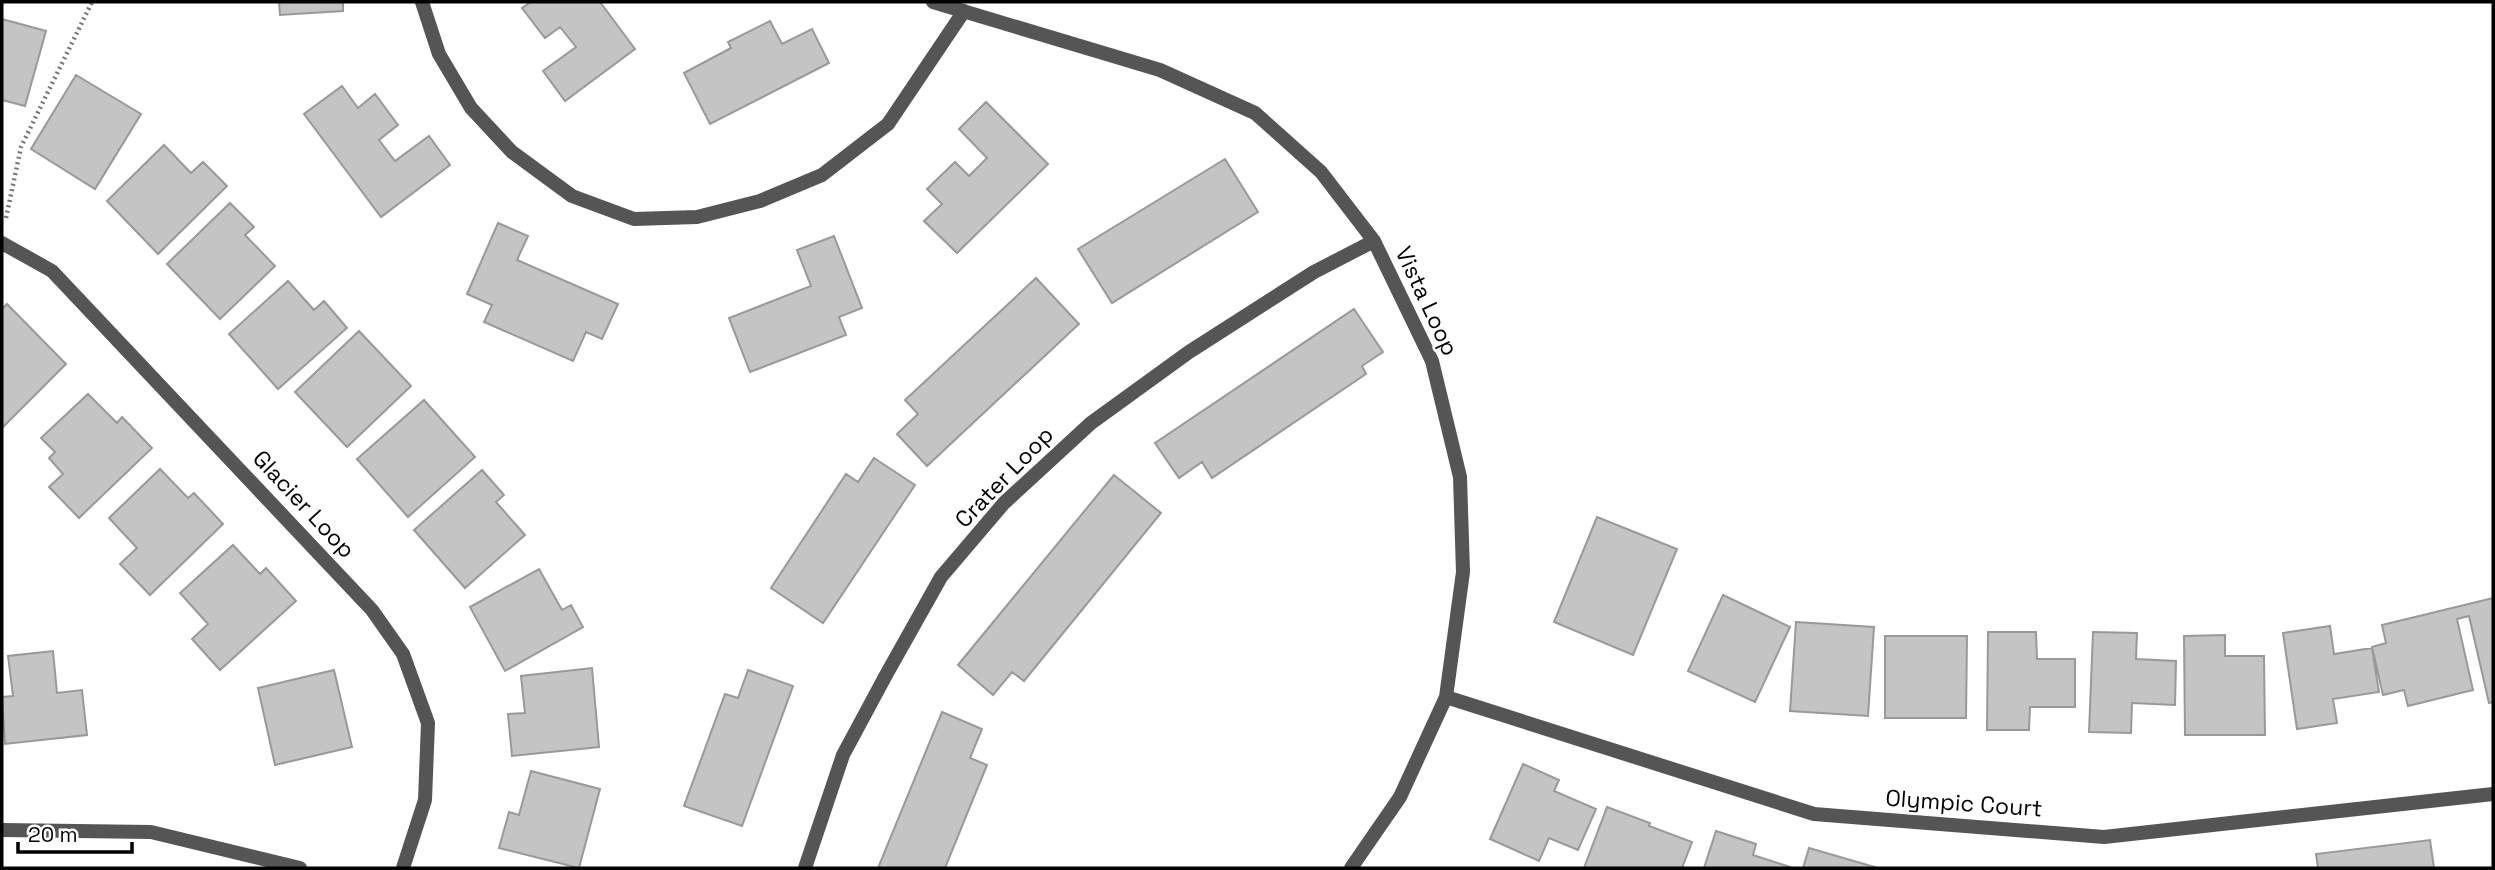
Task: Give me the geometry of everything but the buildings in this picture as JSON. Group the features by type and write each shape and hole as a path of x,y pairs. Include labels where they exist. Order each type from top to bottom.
{"street":[{"path":"422,2 439,54 471,108 512,152 572,196 634,219 696,217 760,201 822,175 888,124 964,11"},
{"name":"Vista Loop","path":"933,2 1160,70 1255,113 1321,172 1374,241 1433,361 1460,477 1463,572 1446,697 1400,797 1352,868"},
{"name":"Crater Loop","path":"805,868 843,755 880,686 941,578 1004,503 1091,422 1189,352 1314,272 1374,241"},
{"name":"Glacier Loop","path":"2,243 52,271 372,610 403,654 428,723 425,800 403,868"},
{"name":"Olympic Court","path":"1446,697 1814,814 2104,836 2493,794"},
{"path":"2493,794 2493,800"},
{"path":"2,830 151,832 300,868"}],"path":[{"path":"5,226 21,148 92,2"}]}
